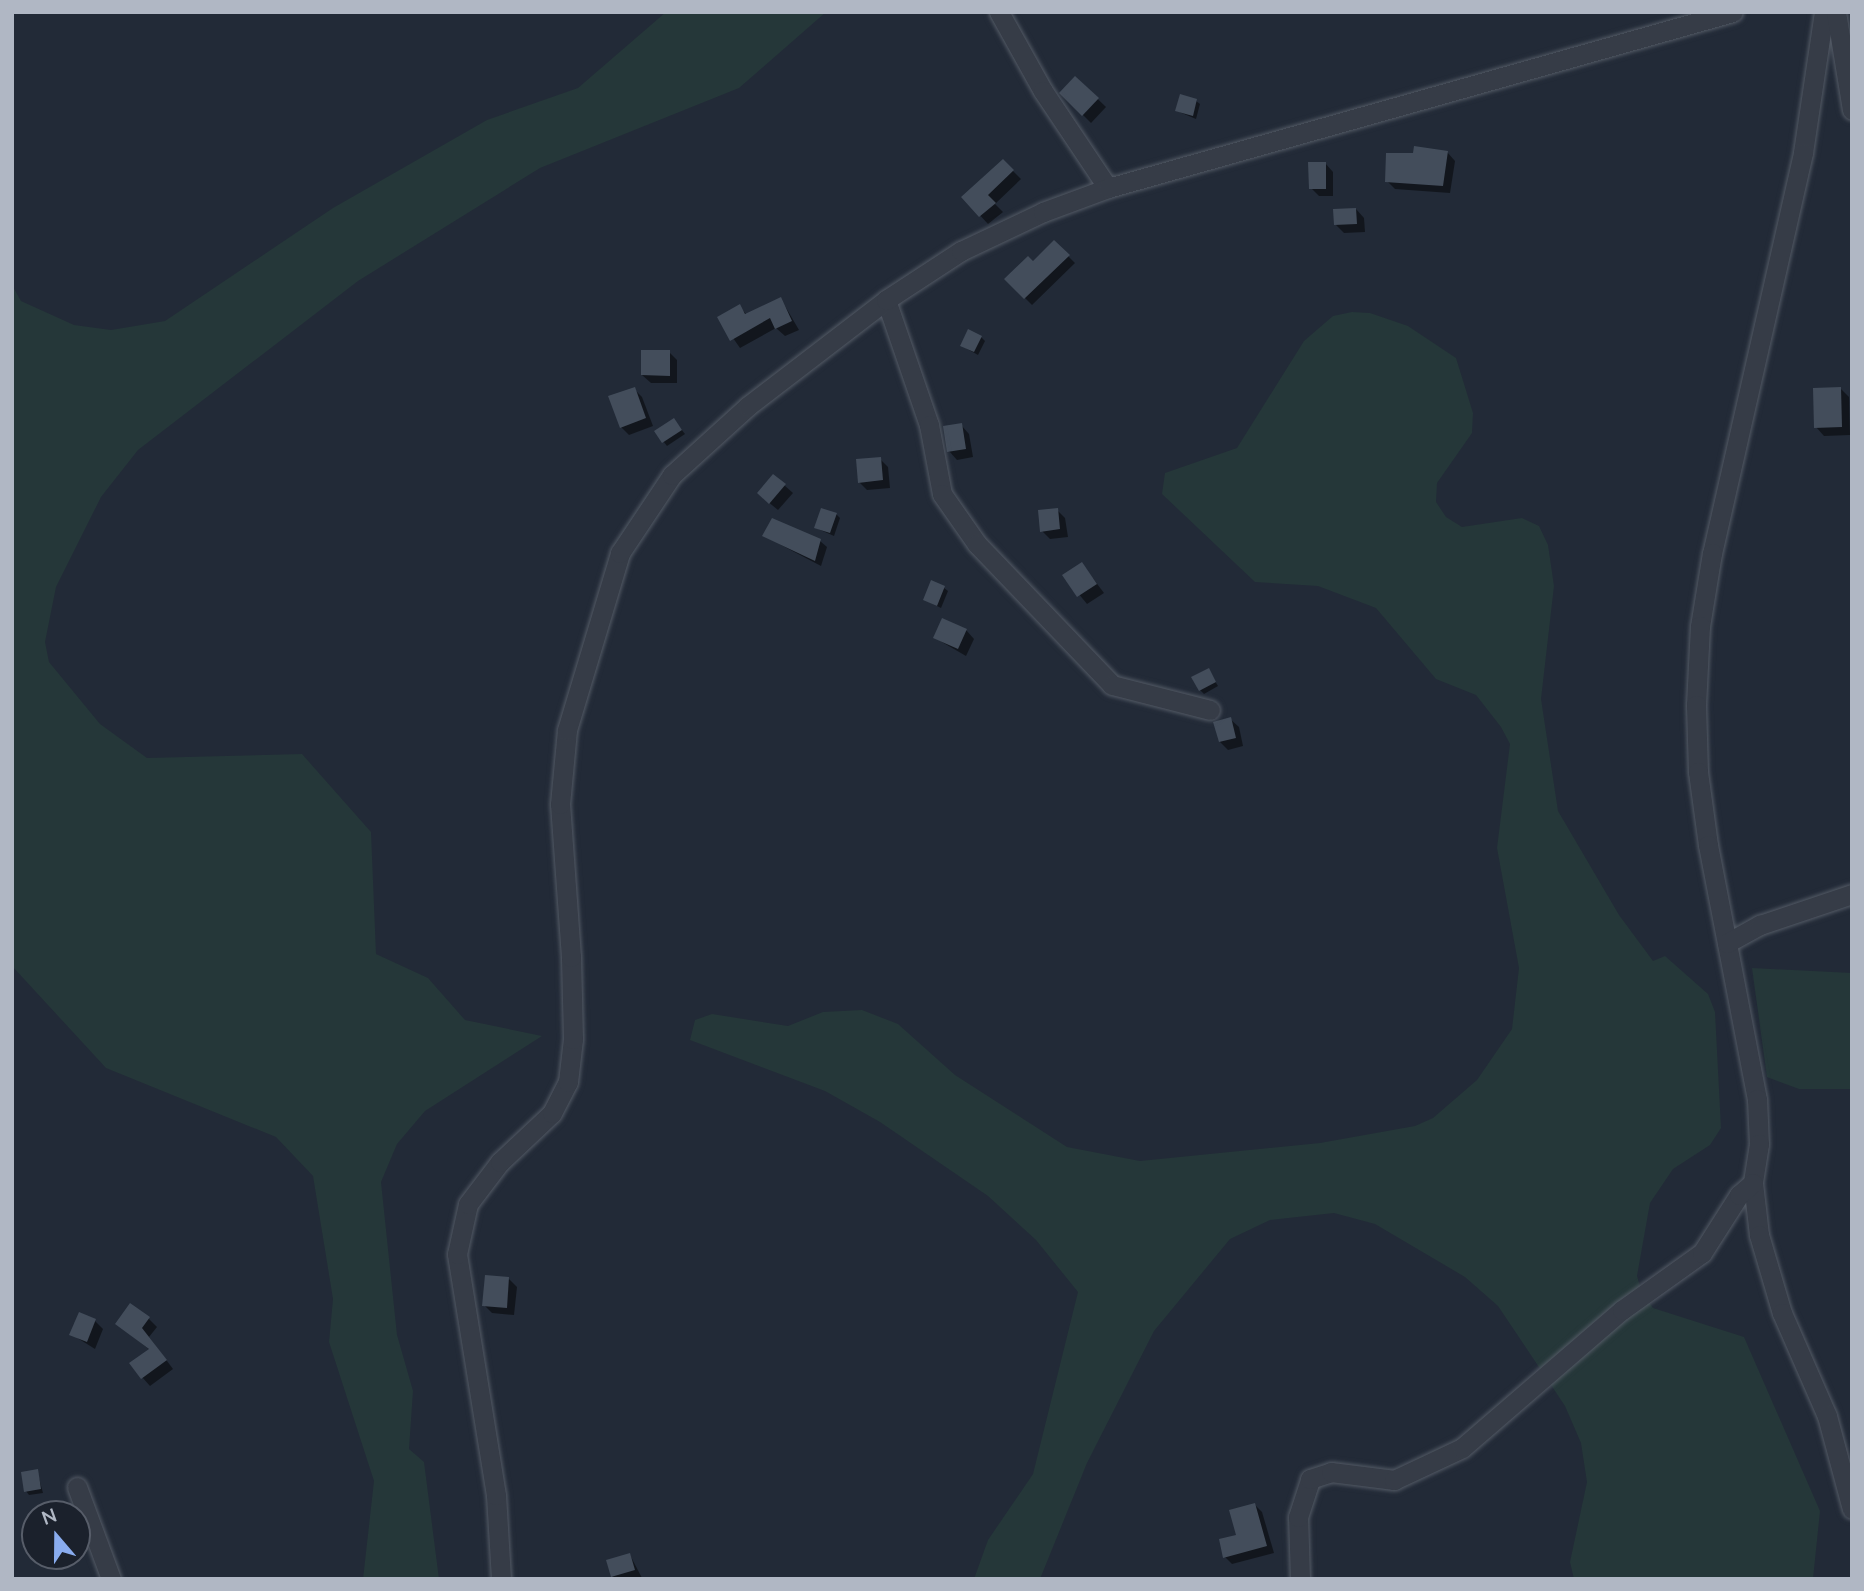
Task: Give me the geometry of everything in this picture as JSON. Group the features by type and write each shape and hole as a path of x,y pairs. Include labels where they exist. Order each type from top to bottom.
{"street":[{"path":"999,12 1043,91 1108,188"},
{"path":"501,1579 496,1494 457,1254 468,1203 500,1162 552,1113 568,1082 573,1039 571,957 560,804 567,730 588,650 620,553 672,475 748,406 886,300 961,251 1108,188 1732,12"},
{"path":"1824,12 1803,153 1700,626 1698,772 1757,1100 1759,1144 1753,1184 1759,1235 1782,1313 1827,1416 1852,1508"},
{"path":"1836,12 1852,110"},
{"path":"886,300 929,425 942,494 977,544 1112,685 1210,710"},
{"path":"1727,943 1773,920 1852,894"},
{"path":"1300,1579 1298,1517 1310,1479 1331,1472 1394,1480 1462,1448 1622,1310 1702,1253 1739,1195 1753,1184"},
{"path":"77,1487 111,1579"}],"shaded area":[{"path":"666,12 826,12 739,88 540,168 358,281 138,450 101,497 56,587 45,642 49,662 100,724 147,758 302,754 371,832 376,954 428,978 465,1020 542,1036 425,1111 397,1144 381,1182 397,1335 413,1391 409,1449 424,1462 439,1579 363,1579 374,1481 329,1342 333,1299 313,1176 276,1137 106,1068 12,966 12,285 21,301 74,325 111,330 165,321 333,208 487,120 578,88"},
{"path":"1352,312 1370,313 1408,326 1456,358 1473,413 1472,433 1437,483 1436,502 1446,517 1462,527 1522,518 1539,526 1548,545 1554,586 1541,699 1558,811 1619,915 1653,961 1665,956 1708,994 1715,1012 1721,1128 1710,1145 1673,1169 1650,1203 1637,1276 1642,1293 1653,1308 1744,1337 1820,1511 1813,1579 1574,1579 1570,1562 1587,1482 1581,1443 1565,1406 1498,1306 1465,1277 1375,1224 1334,1213 1270,1220 1230,1239 1154,1331 1087,1463 1040,1579 974,1579 988,1540 1033,1474 1078,1292 1036,1240 988,1196 880,1122 825,1091 690,1040 695,1020 712,1014 788,1026 823,1012 862,1010 898,1024 955,1075 1067,1147 1140,1161 1320,1143 1415,1126 1433,1118 1477,1080 1512,1029 1519,968 1497,848 1510,744 1501,727 1476,695 1436,679 1376,608 1318,586 1255,582 1162,494 1165,473 1237,448 1304,341 1333,316"},
{"path":"1752,968 1852,973 1852,1089 1799,1089 1767,1077"}],"building":[{"path":"1075,76 1099,98 1082,116 1059,93"},
{"path":"1180,94 1197,99 1193,116 1175,111"},
{"path":"1414,146 1448,151 1443,186 1385,182 1386,153 1413,153"},
{"path":"1003,159 1014,170 988,195 996,203 979,217 961,197"},
{"path":"1308,162 1326,162 1326,189 1309,189"},
{"path":"1356,208 1357,224 1334,225 1333,209"},
{"path":"1054,240 1070,255 1024,299 1004,279 1028,256 1033,261"},
{"path":"781,297 792,321 775,329 770,318 730,341 717,317 740,304 745,314"},
{"path":"968,329 982,336 974,352 960,346"},
{"path":"641,350 670,350 670,376 641,375"},
{"path":"635,387 646,418 620,428 608,396"},
{"path":"1841,387 1842,427 1814,428 1813,388"},
{"path":"674,418 682,430 662,443 654,431"},
{"path":"962,423 966,449 947,452 943,426"},
{"path":"881,457 883,480 858,483 856,459"},
{"path":"773,474 786,484 769,504 757,493"},
{"path":"821,508 837,513 830,533 814,528"},
{"path":"1058,508 1060,529 1040,532 1038,510"},
{"path":"772,518 821,539 815,561 762,536"},
{"path":"1082,562 1097,584 1077,597 1062,575"},
{"path":"931,580 945,586 937,606 923,600"},
{"path":"942,618 967,629 958,649 933,638"},
{"path":"1209,668 1216,682 1199,691 1191,677"},
{"path":"1231,717 1236,738 1219,742 1213,722"},
{"path":"485,1275 509,1277 507,1308 482,1306"},
{"path":"130,1303 150,1317 142,1328 167,1360 141,1379 129,1363 149,1349 115,1324"},
{"path":"79,1312 96,1319 87,1342 69,1335"},
{"path":"38,1469 41,1489 24,1492 21,1472"},
{"path":"1255,1503 1267,1546 1223,1558 1219,1539 1236,1535 1229,1510"},
{"path":"630,1553 635,1570 611,1577 606,1560"}]}
